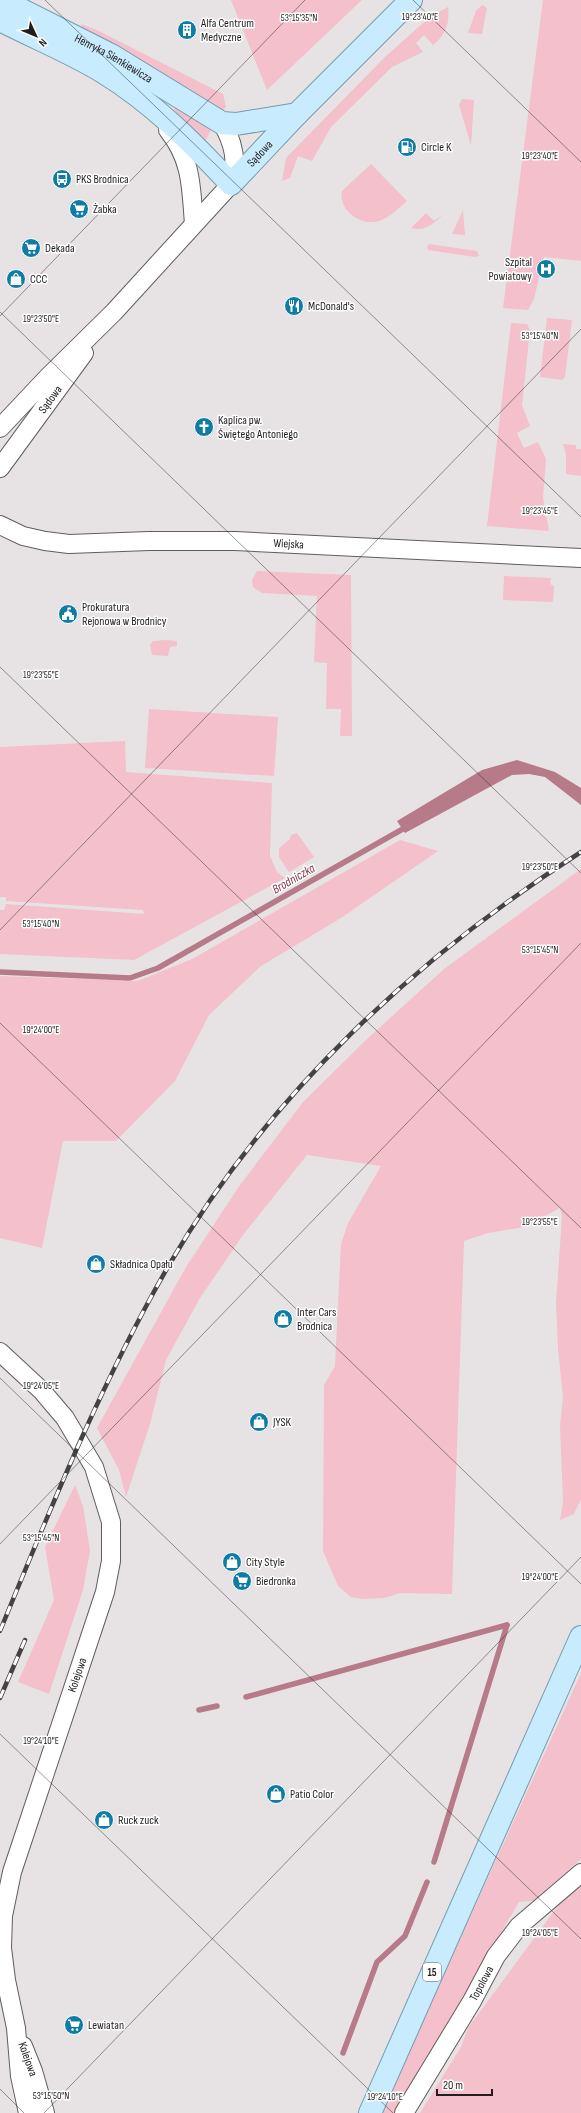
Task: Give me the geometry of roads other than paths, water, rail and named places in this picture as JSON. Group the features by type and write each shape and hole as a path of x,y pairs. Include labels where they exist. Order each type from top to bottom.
{"main road":[{"name":"Henryka Sienkiewicza","path":"2,0 59,39 178,128 231,184"},
{"name":"Sądowa","path":"231,184 296,114 411,0"},
{"name":"Henryka Sienkiewicza","path":"0,20 111,55 222,123"},
{"path":"222,123 236,124 296,114"},
{"name":"15","path":"370,2113 581,1637"}],"street":[{"name":"Henryka Sienkiewicza","path":"147,104 182,148 190,180 194,224"},
{"path":"222,123 230,139 234,153 234,169 231,184"},
{"name":"Sądowa","path":"0,428 48,377 114,312 231,184"},
{"name":"Sądowa","path":"0,468 114,312"},
{"name":"Wiejska","path":"0,526 23,536 69,544 148,541 235,542 581,558"},
{"name":"Kolejowa","path":"0,1353 42,1391 72,1427 94,1467 111,1522 111,1561 105,1592 12,1872 3,1916 2,1948 6,1980 16,2028 20,2076 28,2113"},
{"name":"Topolowa","path":"404,2113 472,2000 496,1956 519,1926 581,1873"},
{"name":"Kolejowa","path":"16,2028 33,2071 45,2113"}],"waterway":[{"name":"Brodniczka","path":"0,972 130,978 158,968 408,826"},
{"path":"246,1697 507,1625"},
{"path":"434,1862 507,1625"},
{"path":"199,1710 217,1706"},
{"path":"343,2053 377,1962 405,1936 427,1882"}],"railway":[{"path":"0,1631 78,1445 145,1309 169,1265 208,1203 252,1144 300,1087 351,1034 405,984 461,937 520,893 581,852"},
{"path":"0,1698 25,1640"}],"place":[{"name":"Alfa Centrum Medyczne","path":"187,30"},
{"name":"Circle K","path":"407,147"},
{"name":"PKS Brodnica","path":"62,179"},
{"name":"Żabka","path":"79,209"},
{"name":"Dekada","path":"31,248"},
{"name":"Szpital Powiatowy","path":"546,269"},
{"name":"CCC","path":"16,279"},
{"name":"McDonald's","path":"294,306"},
{"name":"Kaplica pw. Świętego Antoniego","path":"204,427"},
{"name":"Prokuratura Rejonowa w Brodnicy","path":"68,614"},
{"name":"Składnica Opału","path":"96,1264"},
{"name":"Inter Cars Brodnica","path":"283,1319"},
{"name":"JYSK","path":"259,1422"},
{"name":"City Style","path":"232,1562"},
{"name":"Biedronka","path":"242,1581"},
{"name":"Patio Color","path":"276,1794"},
{"name":"Ruck zuck","path":"104,1820"},
{"name":"Lewiatan","path":"74,2025"}]}
